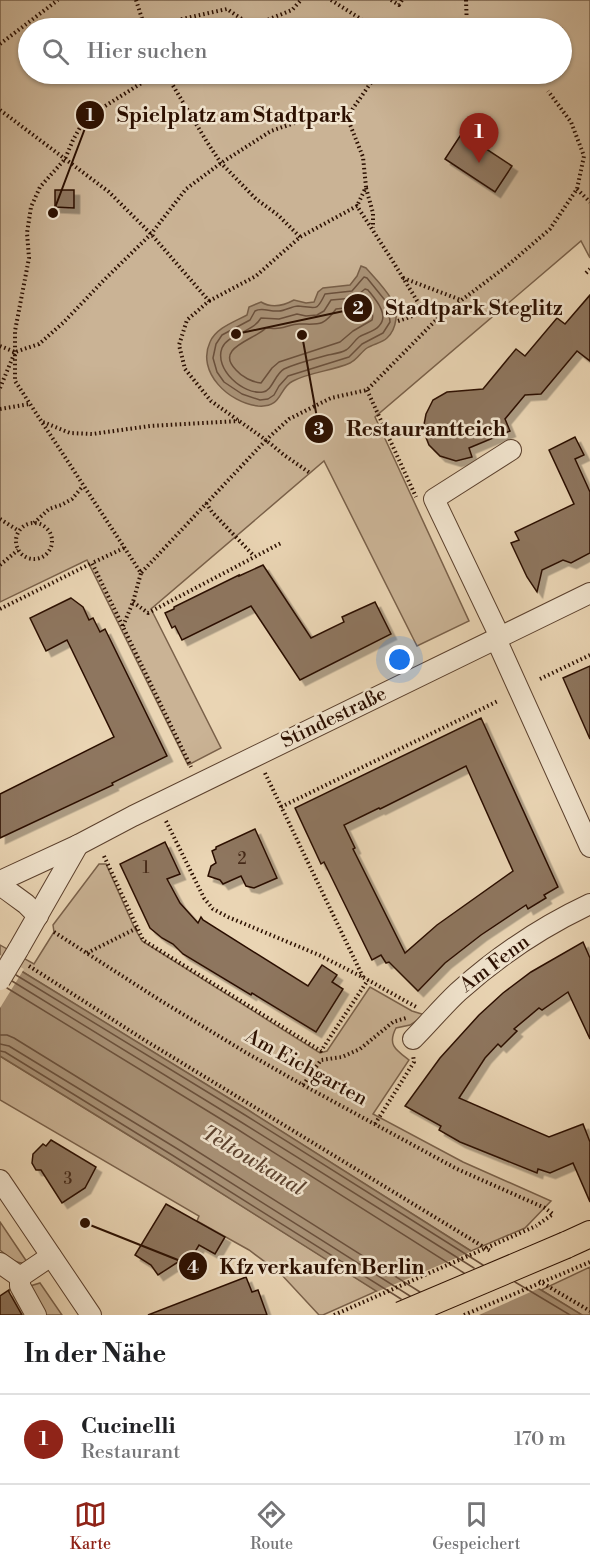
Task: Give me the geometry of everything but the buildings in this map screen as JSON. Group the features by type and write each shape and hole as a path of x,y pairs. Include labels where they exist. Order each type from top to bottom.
{"main road":[{"path":"401,1315 590,1234"}],"street":[{"path":"511,450 434,499 590,847"},
{"name":"Stindestraße","path":"38,916 0,883 590,593"},
{"path":"0,980 19,955 78,845"},
{"name":"Am Fenn","path":"413,1039 456,994 483,970 518,944 559,919 590,904"},
{"path":"0,1180 91,1315"},
{"path":"20,1277 51,1256"},
{"path":"0,1263 20,1277"},
{"path":"20,1277 20,1286 36,1315"}],"path":[{"path":"34,18 58,0"},
{"path":"136,0 141,18"},
{"path":"272,18 291,10 301,0"},
{"path":"331,0 359,18"},
{"path":"391,0 399,5 402,0"},
{"path":"466,0 467,18"},
{"path":"186,18 227,9 240,18"},
{"path":"0,44 18,30"},
{"path":"140,84 94,113 81,124 65,159 40,187 31,207 27,233 29,258 15,331 15,381 141,573"},
{"path":"172,84 221,163 256,199 278,215 300,237"},
{"path":"347,117 370,84"},
{"path":"123,627 141,573 266,440 289,419 299,414 332,398 367,390 439,317 507,266 550,229 577,189 585,156 571,122 548,91"},
{"path":"0,111 110,192 151,234 209,301"},
{"path":"0,346 15,352 39,344 63,323 151,234 186,189 221,163 271,131 306,119 347,117"},
{"path":"347,117 363,157 366,188 373,213 372,229"},
{"path":"310,473 210,400 185,369 179,345 187,320 209,301 256,276 300,237 357,206 366,188"},
{"path":"577,189 590,202"},
{"path":"357,206 424,312 439,317"},
{"path":"403,278 462,300"},
{"path":"398,321 424,312"},
{"path":"0,388 15,352"},
{"path":"0,410 30,404"},
{"path":"42,422 70,433 92,434 150,426 239,421"},
{"path":"33,524 49,509 72,499 83,486"},
{"path":"206,504 254,556"},
{"path":"0,519 19,531"},
{"path":"28,525 42,526 49,532 50,549 44,556 36,559 28,558 18,550 16,541 19,531 28,525"},
{"path":"133,602 148,613 281,543"},
{"path":"0,609 124,548"},
{"path":"0,565 18,550"},
{"path":"92,563 191,767"},
{"path":"540,679 590,655"},
{"path":"281,807 498,701"},
{"path":"264,772 366,978"},
{"path":"157,804 204,898 213,909 366,978 424,1011 393,1022 360,1049 342,1057 321,1060 303,1085"},
{"path":"104,856 143,940 321,1051 366,978"},
{"path":"87,953 137,928"},
{"name":"Am Eichgarten","path":"54,932 236,1046 303,1085 457,1169 545,1208 553,1214 536,1226 334,1315"},
{"path":"19,955 146,1041 498,1255"},
{"path":"375,1124 414,1062 413,1039"},
{"path":"464,1315 590,1262"},
{"path":"538,1280 590,1311"}],"shaded area":[{"path":"0,0 590,0 590,258 581,241 375,417 469,621 417,646 324,461 151,609 221,748 188,765 87,560 0,602"},
{"path":"99,864 106,864 142,941 320,1053 327,1051 370,987 412,1011 425,1015 410,1025 396,1028 392,1039 394,1047 409,1060 373,1114 463,1162 551,1201 525,1228 471,1251 248,1110 0,958 0,945 34,964 54,932 53,925"},
{"path":"0,1056 377,1291 319,1315 280,1273 249,1250 197,1221 199,1216 0,1100"},
{"path":"0,1222 27,1262 16,1262 0,1250"},
{"path":"590,1267 590,1315 582,1315 541,1290"},
{"path":"40,1283 62,1315 46,1315 27,1287"}],"water":[{"path":"361,266 366,268 380,283 394,304 395,325 385,340 367,348 350,363 293,381 288,384 276,401 266,406 247,404 236,399 226,392 211,375 207,353 210,342 221,329 247,315 249,307 261,302 273,306 294,300 314,302 318,292 323,288 350,285"},
{"name":"Teltowkanal","path":"0,958 248,1110 471,1251 582,1315 414,1315 0,1056"}],"pier":[{"path":"0,955 24,969 0,1008"},
{"path":"475,1250 542,1287 479,1315 409,1315 374,1293"}],"place":[{"name":"Cucinelli","path":"479,163"},
{"name":"Spielplatz am Stadtpark","path":"53,213"},
{"name":"Stadtpark Steglitz","path":"236,334"},
{"name":"Restaurantteich","path":"302,335"},
{"name":"Kfz verkaufen Berlin","path":"85,1223"}]}
